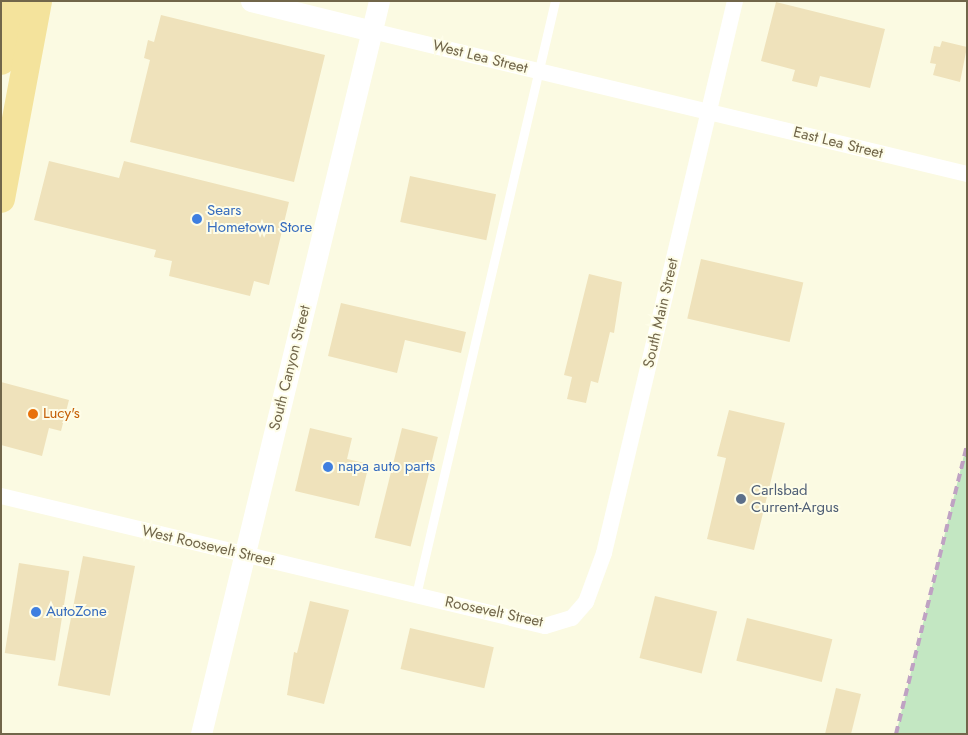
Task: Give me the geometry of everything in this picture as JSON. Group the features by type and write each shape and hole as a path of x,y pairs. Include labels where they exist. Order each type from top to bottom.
{"highway":[{"path":"1,61 12,1"},
{"path":"1,200 38,1"}],"street":[{"name":"West Lea Street","path":"251,1 709,111"},
{"name":"South Canyon Street","path":"201,734 378,1"},
{"name":"South Main Street","path":"572,618 586,602 604,553 735,1"},
{"name":"East Lea Street","path":"709,111 967,174"},
{"name":"West Roosevelt Street","path":"1,496 416,595"},
{"name":"Roosevelt Street","path":"416,595 545,626 572,618"}],"lane":[{"path":"416,595 555,1"}],"green space":[{"path":"967,443 967,734 896,734"}],"building":[{"path":"776,2 885,29 870,88 820,76 817,87 792,81 795,70 761,61"},
{"path":"161,15 325,55 294,182 130,142 150,60 144,58 148,40 154,42"},
{"path":"942,41 967,47 960,82 933,75 936,64 930,63 934,46 940,47"},
{"name":"Sears Hometown Store","path":"49,161 119,178 124,161 289,202 269,285 254,281 250,296 169,276 172,261 154,257 156,250 34,220"},
{"path":"410,176 496,194 486,240 400,222"},
{"path":"701,259 803,283 790,342 687,318"},
{"path":"589,274 622,282 614,333 610,332 598,383 591,381 586,403 567,399 572,377 564,375"},
{"path":"341,303 466,332 461,353 405,340 397,373 328,356"},
{"name":"Lucy's","path":"1,382 69,400 61,431 49,428 42,456 1,445"},
{"name":"Carlsbad Current-Argus","path":"729,410 785,423 754,550 707,539 726,458 717,456"},
{"path":"310,428 352,438 347,459 369,464 359,506 295,491"},
{"path":"402,428 438,437 411,547 375,538"},
{"path":"83,556 135,566 110,696 58,686"},
{"name":"AutoZone","path":"19,563 69,571 55,661 5,653"},
{"path":"655,596 717,611 702,674 640,658"},
{"path":"310,601 349,610 324,704 287,695 294,652 297,653"},
{"path":"747,618 832,639 822,682 736,661"},
{"path":"410,628 494,647 484,688 401,669"},
{"path":"836,688 861,694 851,734 825,734"}],"railway":[{"path":"896,734 967,444"}],"place":[{"name":"Sears Hometown Store","path":"197,219"},
{"name":"Lucy's","path":"33,414"},
{"name":"napa auto parts","path":"328,467"},
{"name":"Carlsbad Current-Argus","path":"741,499"},
{"name":"AutoZone","path":"36,612"}]}
